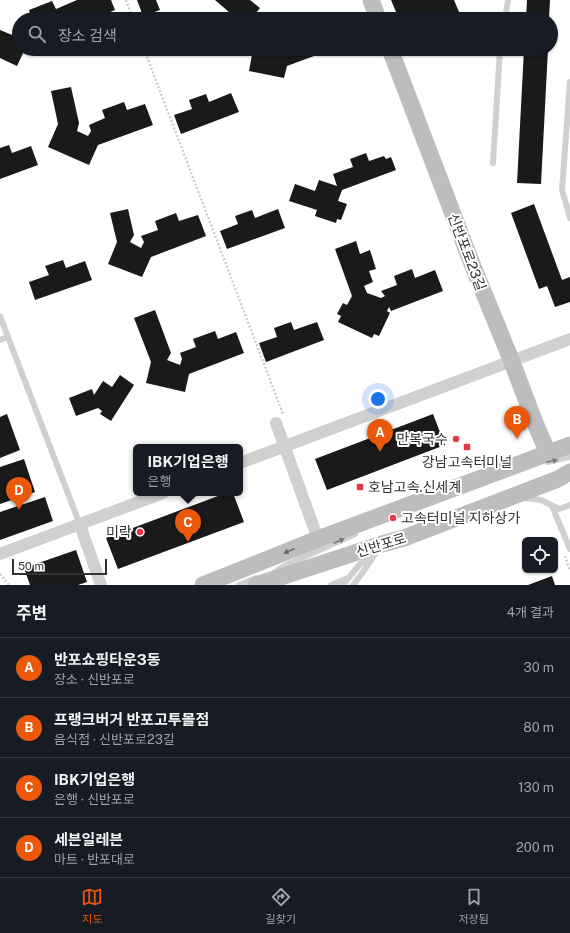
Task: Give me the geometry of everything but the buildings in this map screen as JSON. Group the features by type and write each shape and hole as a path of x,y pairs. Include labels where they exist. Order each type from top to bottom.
{"main road":[{"path":"371,0 375,12"},
{"name":"신반포로23길","path":"393,56 469,256 512,362 535,423 544,455"},
{"name":"신반포로","path":"203,585 318,539 570,444"},
{"name":"신반포로","path":"256,585 378,549 558,479 570,472"}],"street":[{"path":"243,462 570,339"},
{"path":"278,426 318,539"},
{"path":"0,554 155,496"},
{"path":"80,525 101,585"}],"lane":[{"path":"506,12 508,0"},
{"path":"493,163 500,56"},
{"path":"570,82 568,129 562,190 570,218"},
{"path":"0,316 80,525"},
{"path":"0,340 8,337"},
{"path":"544,455 570,450"},
{"path":"371,526 529,466 570,457"},
{"path":"506,498 532,498 541,500 558,509 570,506"},
{"path":"552,506 570,549"},
{"path":"239,585 364,530"},
{"path":"343,585 360,564 378,549"},
{"path":"353,585 378,549"},
{"path":"256,585 284,566"},
{"path":"331,585 350,576"}],"path":[{"path":"126,0 130,12"},
{"path":"147,56 287,424 278,426"},
{"path":"0,574 9,585"}],"place":[{"name":"만복국수","path":"456,439"},
{"name":"프랭크버거 반포고투몰점","path":"517,439"},
{"name":"강남고속터미널","path":"467,447"},
{"name":"반포쇼핑타운3동","path":"380,452"},
{"name":"호남고속.신세계","path":"360,487"},
{"name":"세븐일레븐","path":"19,510"},
{"name":"고속터미널 지하상가","path":"393,518"},
{"name":"미락","path":"140,532"},
{"name":"IBK기업은행","path":"188,542"}]}
